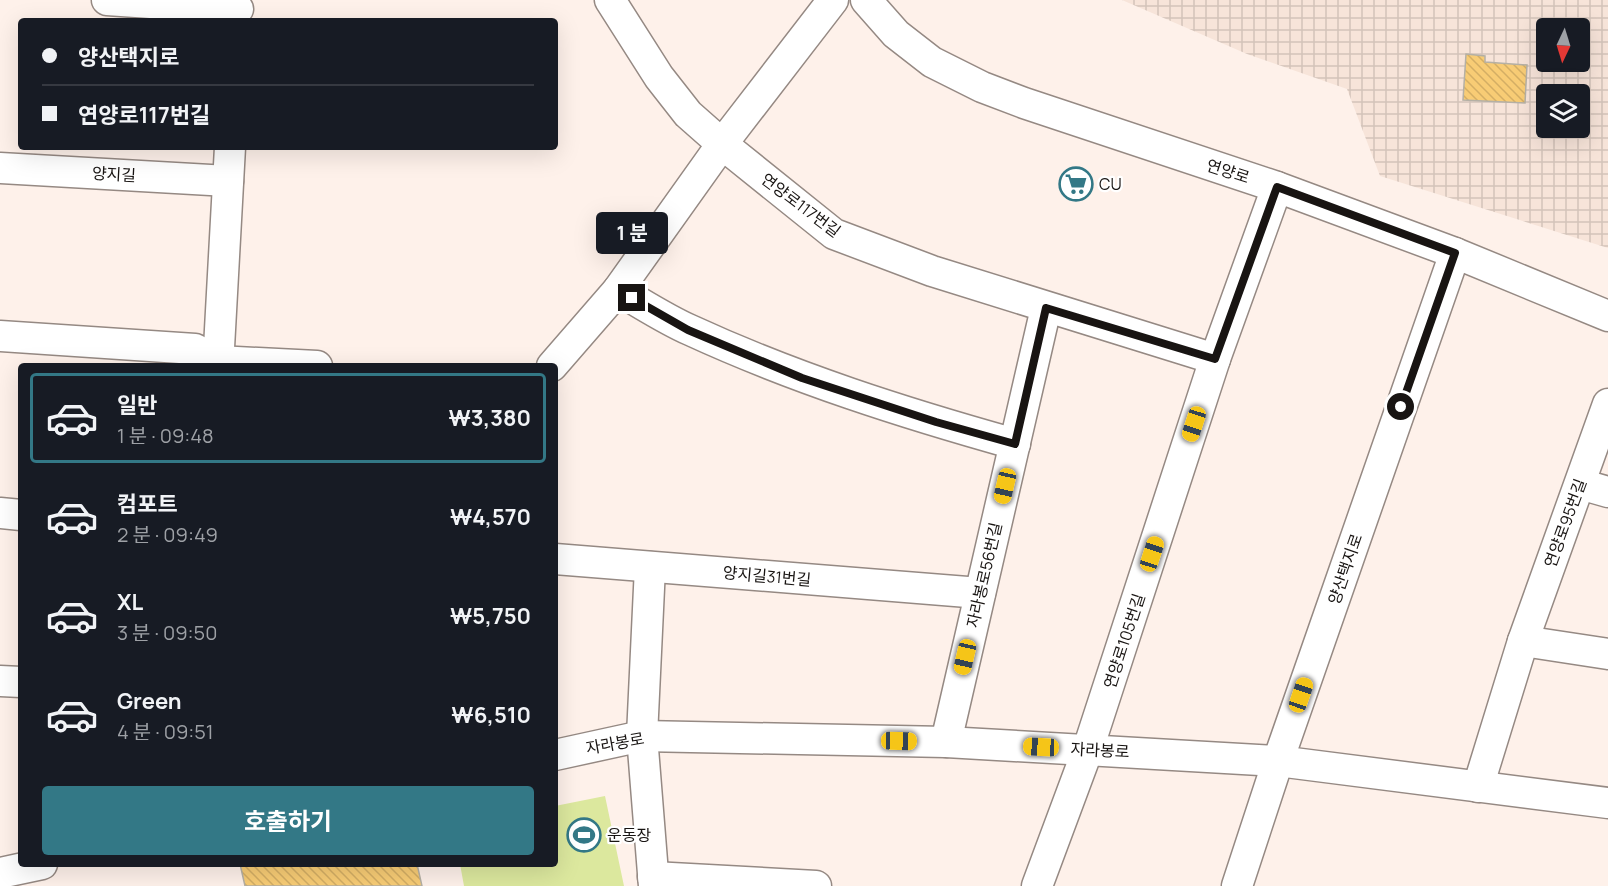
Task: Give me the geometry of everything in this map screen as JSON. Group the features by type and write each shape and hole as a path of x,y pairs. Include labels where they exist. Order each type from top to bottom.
{"street":[{"path":"107,0 238,10"},
{"name":"연양로117번길","path":"610,0 659,77 688,114 834,234 955,279 1046,308"},
{"path":"555,363 618,290 722,144 833,0"},
{"name":"연양로","path":"866,0 896,34 932,62 982,87 1277,187 1455,253 1608,316"},
{"path":"0,336 195,349 218,363 230,150"},
{"name":"양지길","path":"0,168 228,181"},
{"name":"연양로105번길","path":"1037,886 1088,749 1215,359 1277,187"},
{"name":"양산택지로","path":"1237,886 1278,761 1455,253"},
{"path":"618,290 688,330 802,378 936,422 1015,444"},
{"path":"1046,308 1215,359"},
{"name":"자라봉로56번길","path":"946,742 1046,308"},
{"name":"연양로95번길","path":"1478,787 1523,641 1608,404"},
{"path":"1580,484 1608,492"},
{"path":"0,513 18,515"},
{"name":"양지길31번길","path":"558,559 980,593"},
{"path":"650,567 642,736 654,881 816,886"},
{"path":"1523,641 1608,654"},
{"path":"0,681 18,682"},
{"name":"자라봉로","path":"558,754 642,736 946,742 1278,761 1608,803"},
{"path":"0,873 28,867"}],"shaded area":[{"path":"1122,0 1608,0 1608,248 1380,176 1347,89 1247,54"}],"green space":[{"name":"운동장","path":"605,796 624,886 464,886 461,867 558,867 558,805"}],"building":[{"path":"1466,54 1485,56 1485,62 1527,65 1525,103 1463,100"},
{"path":"241,867 418,867 422,886 245,886"}],"place":[{"name":"CU","path":"1076,184"},
{"name":"운동장","path":"584,835"}],"route":[{"path":"632,298 688,330 802,378 936,422 1015,444 1046,308 1215,359 1277,187 1455,253 1401,407"}]}
